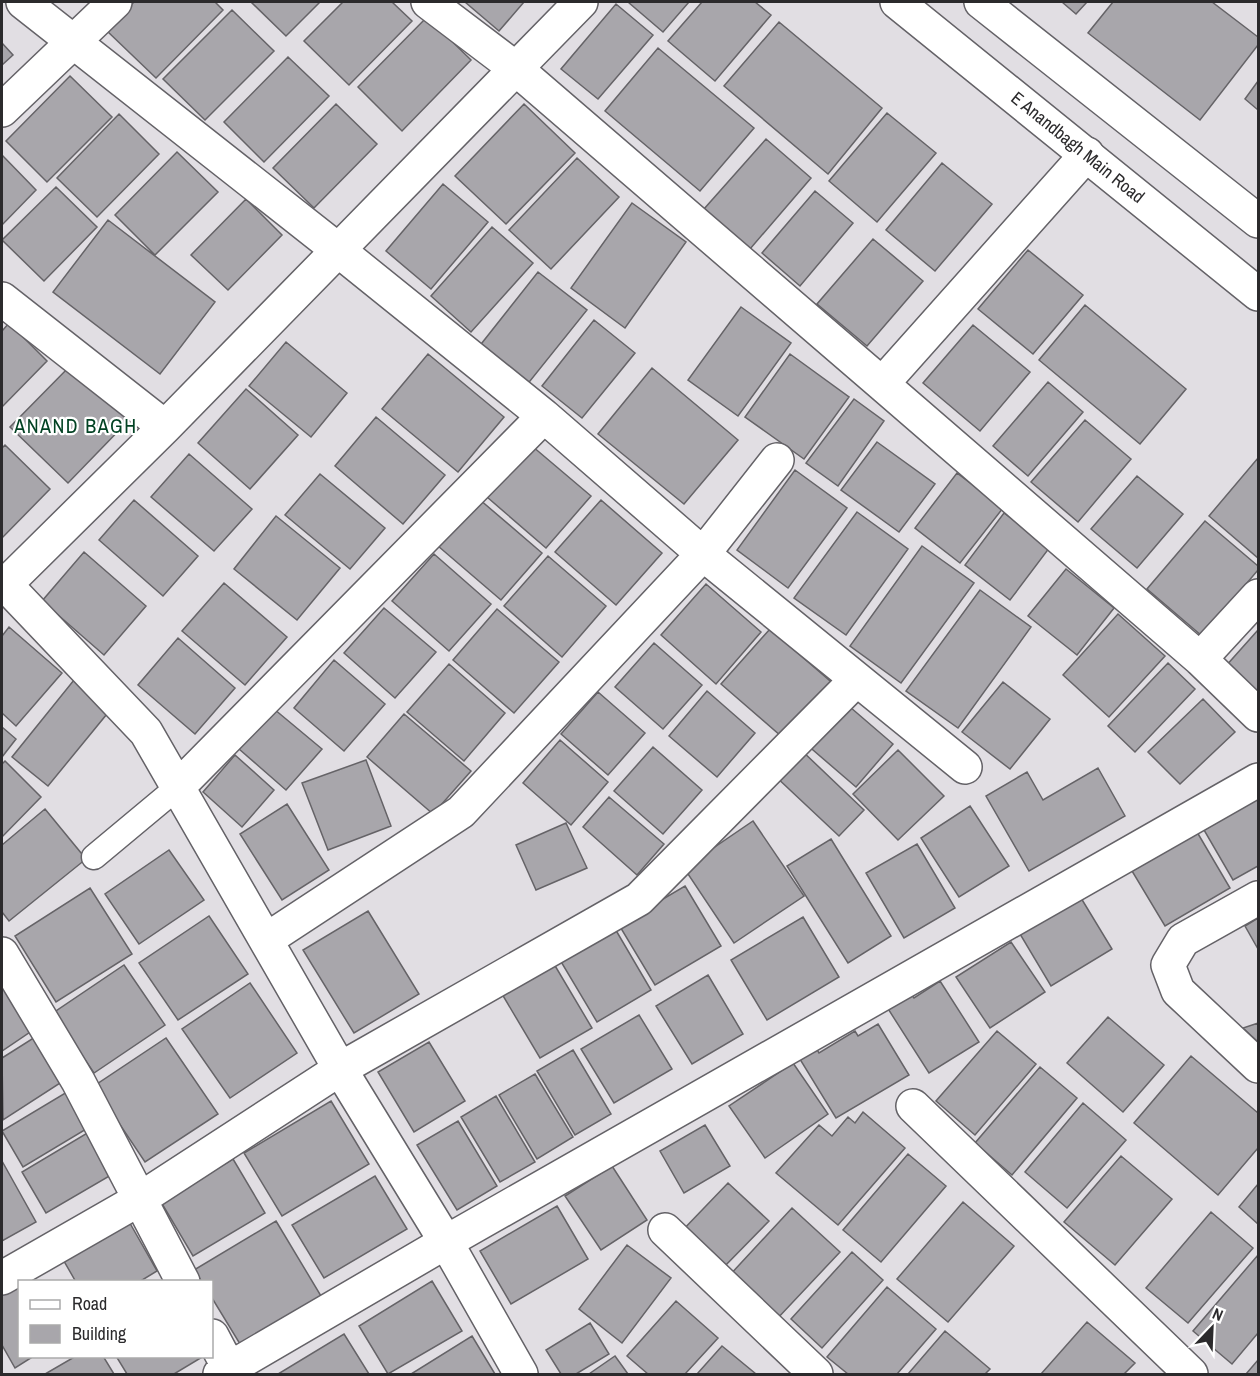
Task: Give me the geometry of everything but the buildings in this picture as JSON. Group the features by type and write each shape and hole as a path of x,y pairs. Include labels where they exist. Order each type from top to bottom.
{"street":[{"path":"23,2 338,250 544,416 703,554 965,766"},
{"path":"2,110 116,2"},
{"path":"428,2 515,68 1200,659 1258,715"},
{"path":"521,1374 446,1242 340,1069 146,732 3,584 165,427 581,2"},
{"name":"E Anandbagh Main Road","path":"897,2 1258,294"},
{"path":"981,2 1258,221"},
{"path":"882,384 1087,154"},
{"path":"2,299 165,427"},
{"path":"178,787 544,416"},
{"path":"266,940 461,812 703,554 777,460"},
{"path":"1200,659 1258,596"},
{"path":"2,1278 140,1198 340,1069 639,899 856,680"},
{"path":"213,1338 227,1373 446,1242 1258,780"},
{"path":"1258,898 1183,940 1168,964 1178,991 1258,1066"},
{"path":"2,956 78,1081 182,1280"},
{"path":"913,1106 1191,1374"},
{"path":"665,1230 816,1374"}],"lane":[{"path":"94,857 178,787"}],"district":[{"name":"ANAND BAGH","path":"76,425"}]}
